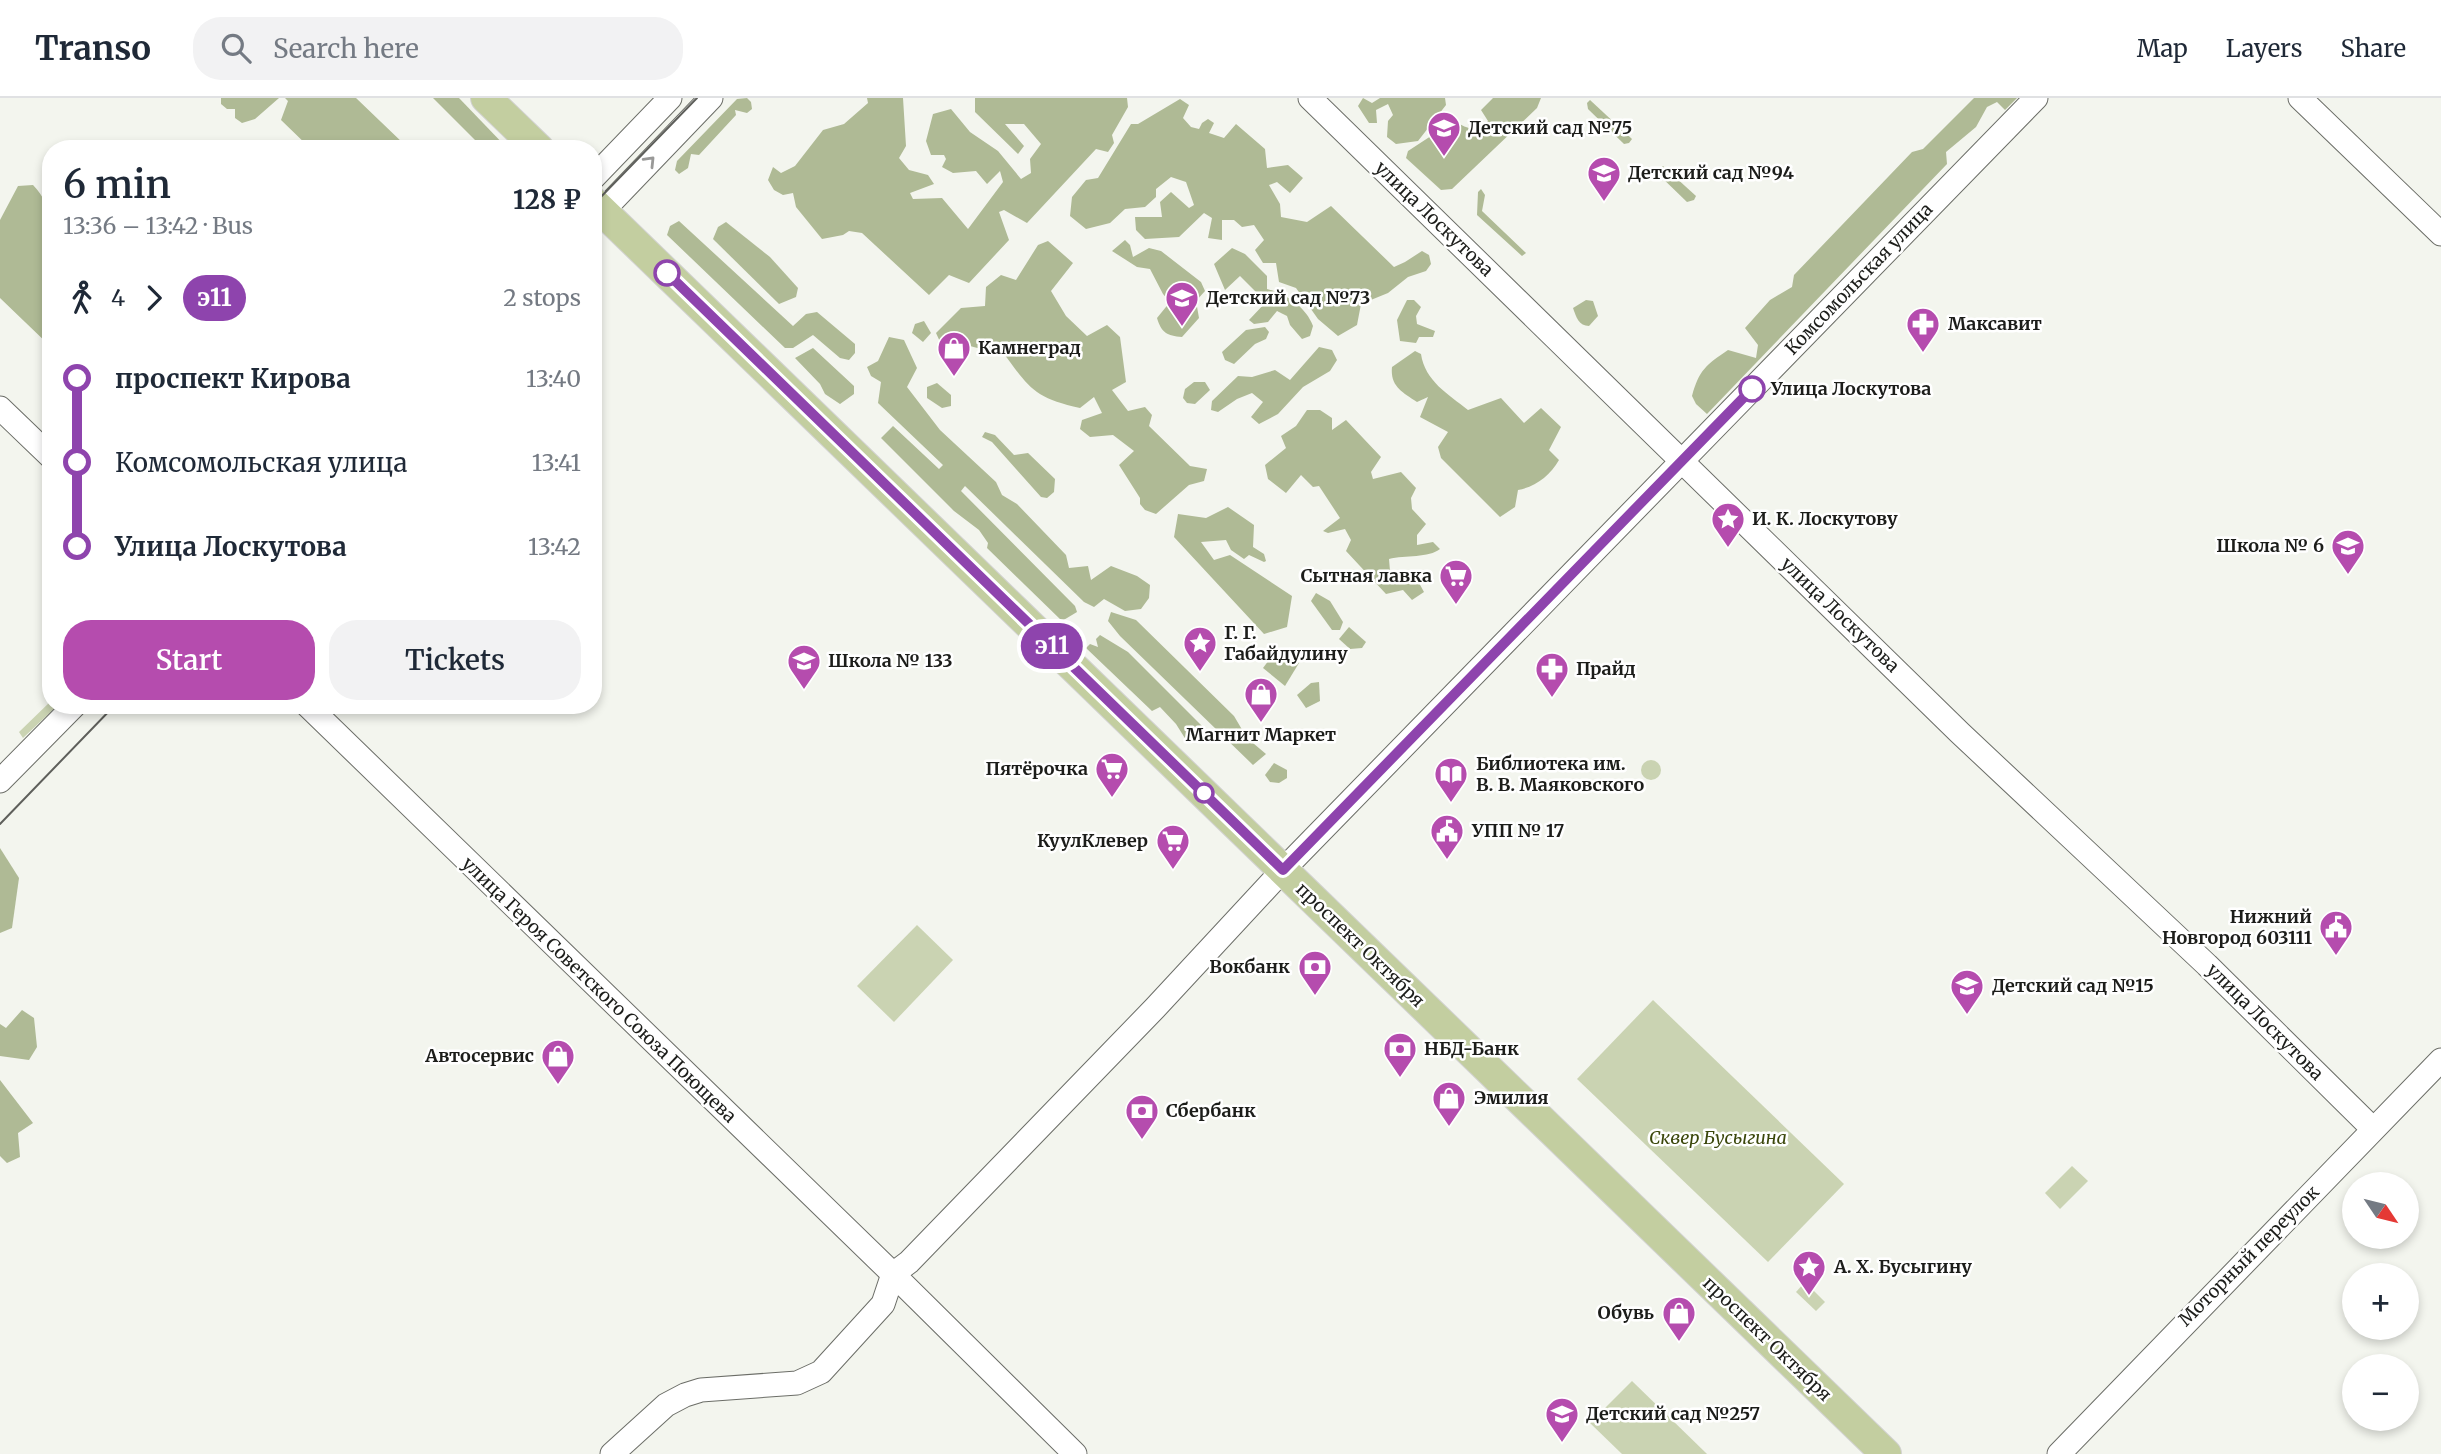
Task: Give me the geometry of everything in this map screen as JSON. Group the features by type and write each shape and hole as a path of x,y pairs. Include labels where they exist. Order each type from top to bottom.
{"main road":[{"path":"486,98 530,140"},
{"name":"проспект Октября","path":"602,217 1283,870 1886,1454"}],"street":[{"path":"602,169 670,98"},
{"path":"602,205 711,98"},
{"name":"улица Лоскутова","path":"1310,98 1959,733 2207,965 2374,1129"},
{"name":"Комсомольская улица","path":"893,1274 919,1252 1155,1008 1283,870 2036,98"},
{"path":"2300,98 2441,234"},
{"path":"0,408 42,448"},
{"path":"0,781 66,714"},
{"name":"улица Героя Советского Союза Поющева","path":"315,714 1075,1454"},
{"name":"Моторный переулок","path":"2059,1454 2441,1060"},
{"path":"612,1454 666,1405 685,1395 701,1390 797,1384 821,1372 883,1304 893,1274"}],"green space":[{"path":"221,98 279,98 255,119 242,123 235,118 235,109 227,109 221,104"},
{"path":"285,98 356,98 400,140 302,140 281,120 288,101"},
{"path":"433,98 459,98 499,140 475,140"},
{"path":"747,98 752,109 747,113 735,110 736,115 699,155 691,154 688,168 679,174 675,170 677,161 737,99"},
{"path":"867,98 903,98 906,146 899,158 909,170 928,175 934,184 910,193 913,199 942,198 968,229 1003,182 1000,171 987,184 976,171 953,173 942,167 946,159 944,155 931,155 926,141 933,114 951,109 970,132 998,151 1021,179 1031,173 1030,159 1041,144 1024,124 1005,124 1024,146 1018,154 975,112 975,98 1127,98 1128,107 1112,135 1114,143 1108,152 1096,149 1027,223 1004,210 999,212 1009,240 969,283 949,275 929,295 862,233 849,231 843,235 822,239 796,207 793,193 783,195 774,190 768,180 773,167 781,173 795,166 823,130 844,124 868,103"},
{"path":"1363,98 1372,103 1380,98 1445,98 1446,105 1418,141 1396,144 1387,137 1388,121 1393,115 1388,104 1376,110 1377,123 1369,123 1358,106"},
{"path":"1493,98 1541,98 1537,108 1452,189 1441,190 1406,158 1408,151 1454,121 1472,129 1484,125 1488,121 1481,110"},
{"path":"1974,98 2017,98 2005,110 1997,102 1987,107 1976,127 1946,152 1947,164 1707,414 1692,396 1704,369 1728,350 1756,358 1758,345 1745,328 1770,300 1792,287 1794,275 1912,152 1923,149"},
{"path":"1180,99 1189,105 1183,118 1191,127 1199,129 1208,119 1214,123 1209,133 1224,138 1236,124 1265,149 1267,168 1288,165 1303,178 1290,193 1277,182 1269,185 1280,204 1281,217 1307,222 1331,206 1394,267 1422,251 1429,255 1431,264 1426,271 1408,277 1388,293 1361,304 1357,325 1338,336 1318,319 1296,288 1279,282 1276,263 1263,263 1255,250 1264,240 1254,225 1242,227 1234,220 1222,220 1222,240 1208,238 1212,218 1204,213 1179,237 1145,239 1136,230 1135,217 1162,217 1160,202 1171,192 1189,208 1194,205 1186,182 1171,177 1156,189 1156,197 1145,207 1125,209 1110,223 1086,229 1070,216 1072,197 1086,180 1098,178 1131,124 1138,124"},
{"path":"1590,100 1632,139 1629,143 1624,144 1588,109 1587,103"},
{"path":"1663,166 1696,196 1694,200 1687,202 1656,172"},
{"path":"33,185 42,197 42,338 0,298 0,220 18,186"},
{"path":"1481,189 1485,195 1482,211 1526,253 1522,256 1477,215 1478,192"},
{"path":"679,221 793,326 806,314 817,312 855,344 855,353 849,360 840,358 813,335 793,348 785,348 667,235 670,226"},
{"path":"726,222 770,257 798,288 796,297 779,304 713,239 718,227"},
{"path":"1125,240 1130,245 1133,257 1149,248 1161,251 1201,282 1205,291 1196,301 1199,318 1182,337 1165,332 1159,323 1157,318 1170,302 1150,269 1137,267 1112,251"},
{"path":"1048,241 1073,263 1051,291 1066,316 1087,336 1107,325 1120,337 1126,382 1112,390 1128,411 1145,407 1152,415 1149,426 1190,466 1207,469 1204,481 1189,485 1156,514 1145,510 1140,504 1140,498 1119,465 1134,451 1113,435 1090,437 1080,429 1082,420 1102,413 1094,397 1080,408 1042,395 1026,383 1002,351 989,351 966,345 948,359 936,333 961,308 985,306 986,287 1001,275 1016,280 1038,245"},
{"path":"1232,248 1245,254 1267,276 1267,289 1288,298 1306,313 1313,326 1310,336 1302,339 1290,325 1287,316 1277,311 1268,322 1254,324 1249,320 1266,302 1240,276 1225,290 1214,264"},
{"path":"1407,300 1414,300 1421,307 1416,316 1417,324 1435,331 1433,337 1419,337 1416,343 1400,341 1397,320"},
{"path":"1586,300 1593,301 1598,316 1589,326 1580,323 1573,308"},
{"path":"924,321 931,333 923,342 912,333 915,324"},
{"path":"1265,327 1269,332 1266,339 1255,344 1234,364 1225,360 1222,352 1246,330"},
{"path":"889,337 904,340 917,368 907,387 940,430 996,482 1002,495 1017,504 1066,555 1069,568 1088,566 1091,580 1111,566 1137,576 1150,585 1149,598 1141,609 1125,611 1104,599 1094,607 1084,602 965,486 961,491 1075,606 1077,612 1062,621 987,548 988,543 979,530 954,511 881,438 893,426 939,469 943,465 878,403 881,382 871,376 867,367 878,361"},
{"path":"1319,347 1332,350 1337,360 1330,371 1303,387 1278,414 1259,424 1251,417 1263,402 1252,393 1218,412 1211,410 1212,401 1238,376 1252,377 1275,370 1290,380"},
{"path":"813,348 854,386 854,394 840,404 825,394 820,384 795,358"},
{"path":"1415,351 1421,354 1423,364 1432,379 1468,410 1501,398 1524,423 1541,408 1561,427 1549,450 1559,460 1555,466 1547,476 1518,490 1515,507 1500,517 1441,458 1438,447 1448,432 1420,417 1428,397 1417,402 1395,384 1392,367"},
{"path":"1194,382 1205,382 1210,390 1195,404 1187,403 1183,398 1185,389"},
{"path":"937,383 951,395 951,406 942,408 927,398 927,387"},
{"path":"1307,410 1320,410 1332,418 1332,430 1346,420 1381,457 1371,472 1373,479 1401,472 1416,488 1411,498 1412,509 1426,524 1417,535 1417,545 1433,542 1440,549 1423,555 1389,559 1391,583 1413,572 1424,592 1412,600 1403,590 1386,594 1346,551 1351,540 1345,529 1328,533 1323,531 1340,518 1319,486 1313,487 1301,475 1286,493 1268,479 1265,465 1286,448 1281,436 1296,426"},
{"path":"985,432 995,435 1014,455 1028,453 1055,479 1054,492 1047,498 1041,497 992,442 982,437"},
{"path":"1228,507 1254,525 1253,547 1264,554 1266,561 1249,555 1244,559 1231,550 1226,540 1201,542 1214,560 1230,555 1292,596 1287,627 1264,634 1174,537 1178,514 1206,518"},
{"path":"1316,593 1330,601 1343,622 1340,630 1332,630 1311,601"},
{"path":"1111,612 1136,620 1234,716 1247,738 1266,754 1253,765 1120,636 1108,621"},
{"path":"1349,627 1366,642 1362,648 1350,649 1339,639"},
{"path":"1100,635 1128,652 1211,738 1206,742 1188,743 1176,724 1160,707 1152,711 1086,648 1090,644 1098,647 1096,639"},
{"path":"1287,655 1299,663 1285,686 1263,668 1269,660"},
{"path":"1319,682 1320,701 1306,708 1297,695 1311,683"},
{"path":"42,710 42,714 48,714 23,738 19,732"},
{"path":"1651,760 1658,763 1661,770 1658,777 1651,780 1644,777 1641,770 1644,763"},
{"path":"1274,763 1287,770 1287,778 1279,783 1270,782 1265,775"},
{"path":"0,848 19,878 12,928 0,933"},
{"path":"917,925 953,960 894,1022 857,986"},
{"name":"Сквер Бусыгина","path":"1653,1000 1844,1184 1768,1262 1577,1079"},
{"path":"22,1010 34,1018 37,1047 29,1060 0,1056 0,1024 6,1028"},
{"path":"0,1080 33,1123 18,1133 20,1157 7,1163 0,1156"},
{"path":"2072,1166 2088,1181 2060,1209 2045,1193"},
{"path":"1805,1282 1825,1302 1816,1311 1796,1292"},
{"path":"1632,1381 1707,1454 1622,1454 1590,1423"}],"tram line":[{"path":"602,196 697,98"},
{"path":"0,824 106,714"}],"bus line":[{"name":"э11","path":"667,273 1283,870 1752,389"}],"place":[{"name":"Детский сад №75","path":"1444,158"},
{"name":"Детский сад №94","path":"1604,203"},
{"name":"Детский сад №73","path":"1182,328"},
{"name":"Максавит","path":"1923,354"},
{"name":"Камнеград","path":"954,378"},
{"name":"Улица Лоскутова","path":"1752,389"},
{"name":"И. К. Лоскутову","path":"1728,549"},
{"name":"Школа № 6","path":"2348,576"},
{"name":"Сытная лавка","path":"1456,606"},
{"name":"Г. Г. Габайдулину","path":"1200,673"},
{"name":"Школа № 133","path":"804,691"},
{"name":"Прайд","path":"1552,699"},
{"name":"Магнит Маркет","path":"1261,724"},
{"name":"Пятёрочка","path":"1112,799"},
{"name":"Библиотека им. В. В. Маяковского","path":"1451,804"},
{"name":"УПП № 17","path":"1447,861"},
{"name":"КуулКлевер","path":"1173,871"},
{"name":"Нижний Новгород 603111","path":"2336,957"},
{"name":"Вокбанк","path":"1315,997"},
{"name":"Детский сад №15","path":"1967,1016"},
{"name":"НБД-Банк","path":"1400,1079"},
{"name":"Автосервис","path":"558,1086"},
{"name":"Эмилия","path":"1449,1128"},
{"name":"Сбербанк","path":"1142,1141"},
{"name":"А. Х. Бусыгину","path":"1809,1297"},
{"name":"Обувь","path":"1679,1343"},
{"name":"Детский сад №257","path":"1562,1444"}]}
